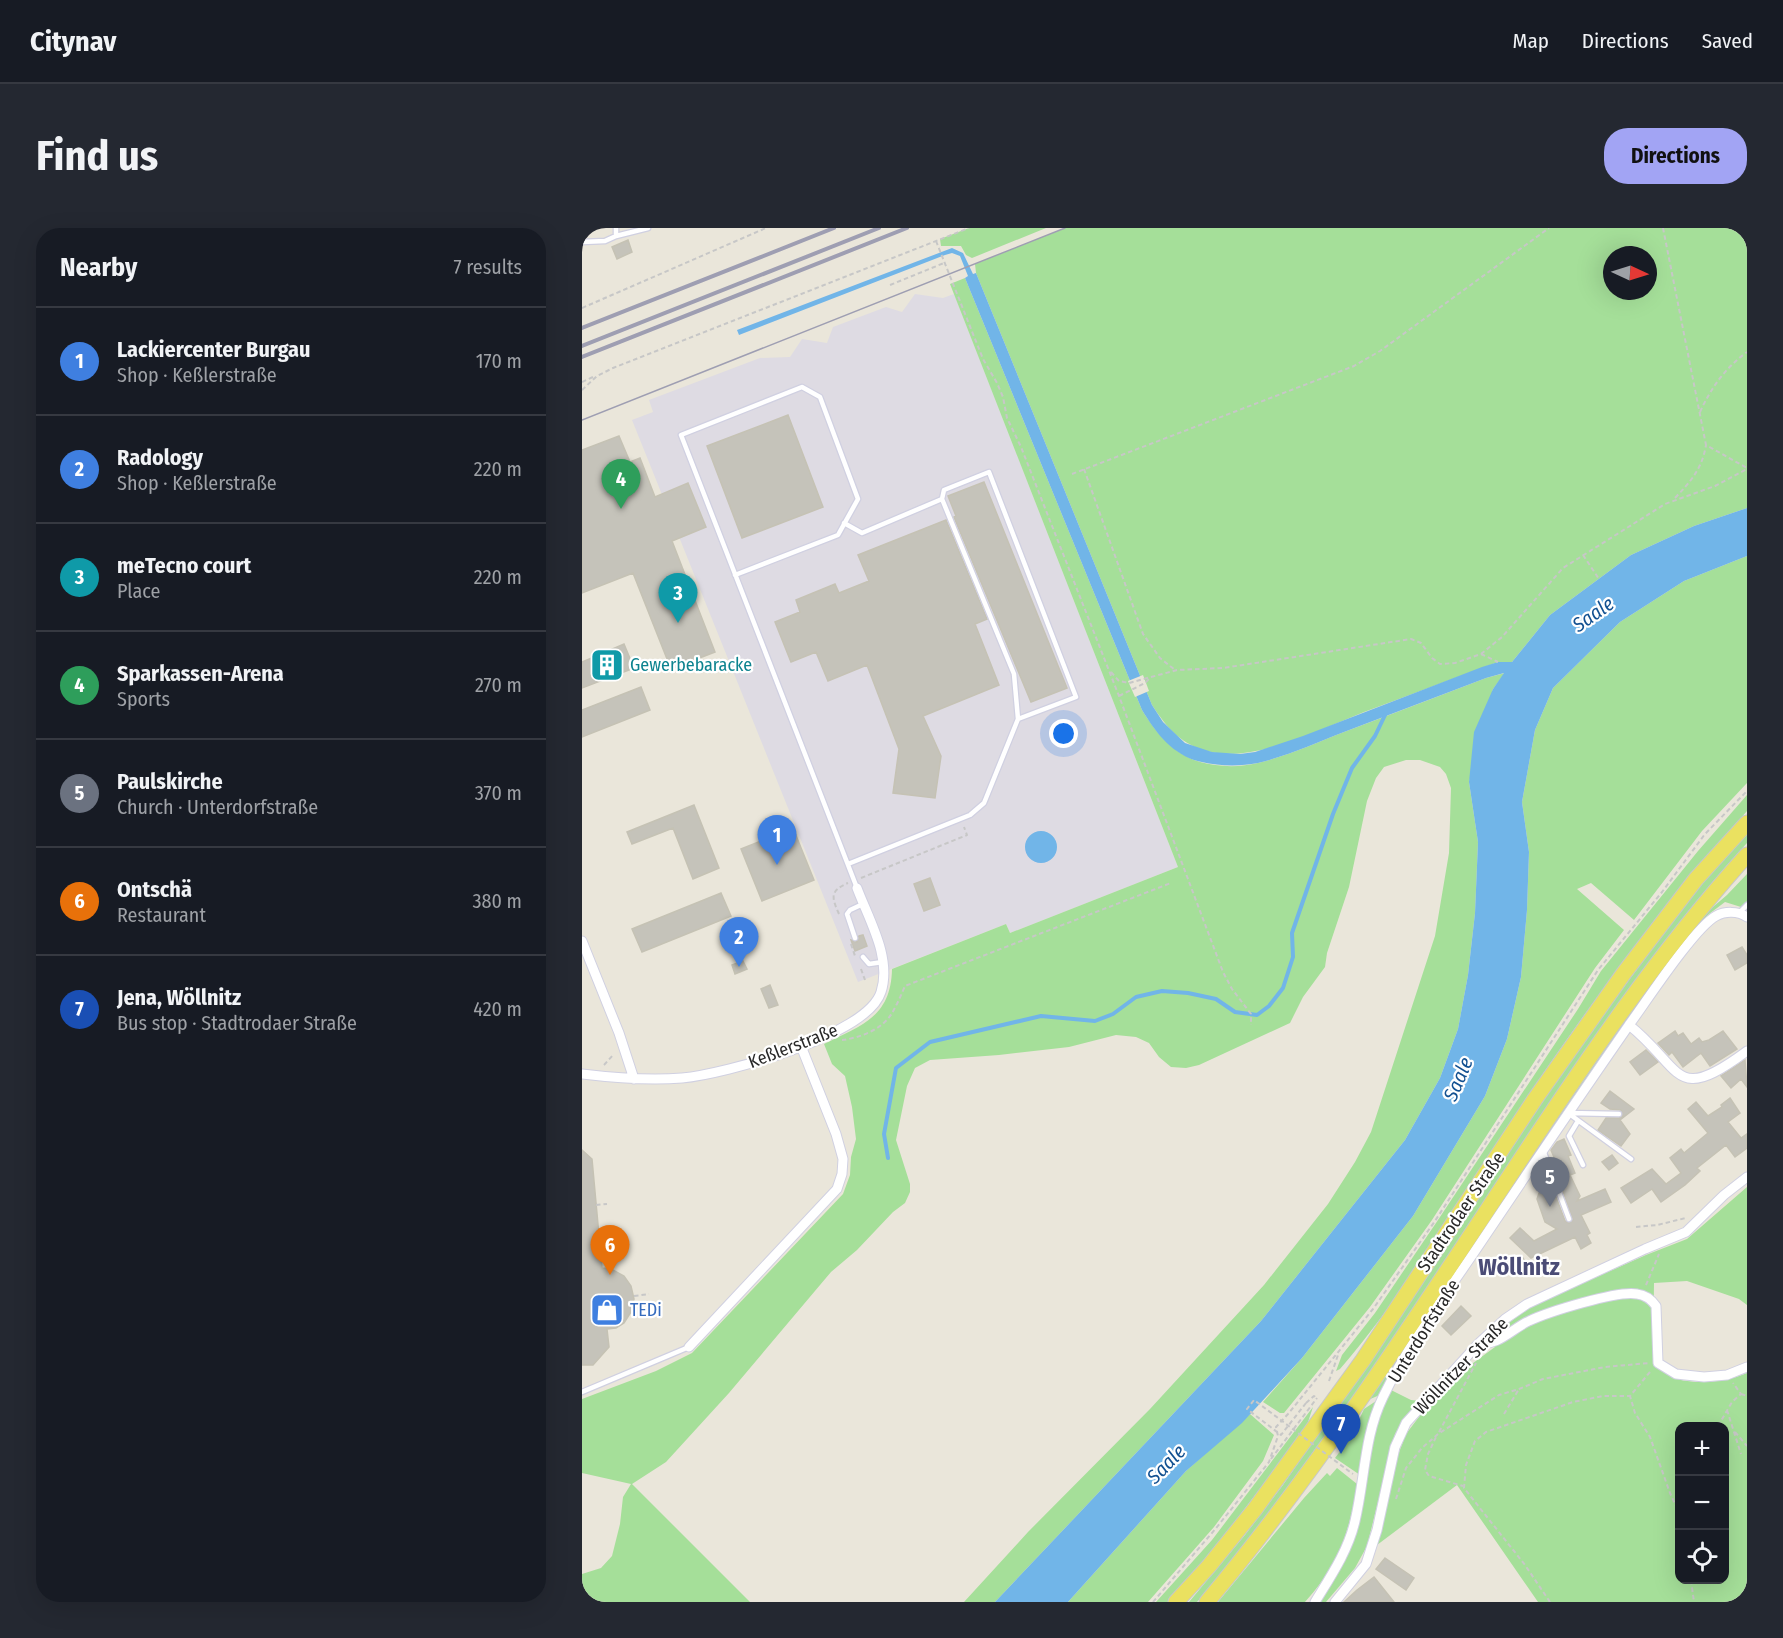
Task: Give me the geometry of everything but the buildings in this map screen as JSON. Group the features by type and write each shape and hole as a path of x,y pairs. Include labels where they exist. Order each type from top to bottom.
{"main road":[{"name":"Stadtrodaer Straße","path":"1176,1602 1209,1566 1255,1509 1363,1360 1535,1100 1624,973 1696,879 1747,823"},
{"name":"Stadtrodaer Straße","path":"1207,1602 1246,1556 1331,1441 1564,1094 1621,1014 1679,934 1747,855"}],"street":[{"name":"Keßlerstraße","path":"582,1074 634,1079 697,1076 753,1063 801,1046 858,1018 874,1005 882,988 884,962 856,884"},
{"name":"Unterdorfstraße","path":"1315,1602 1340,1562 1348,1543 1373,1420 1407,1354 1543,1149 1688,945 1710,920 1718,915 1743,915"},
{"path":"582,941 622,1041 634,1079"},
{"path":"1629,1025 1676,1073 1685,1078 1706,1077 1721,1070 1747,1051"},
{"path":"689,1347 837,1189 842,1174 843,1159 836,1134 801,1046"},
{"name":"Wöllnitzer Straße","path":"1335,1602 1366,1564 1377,1530 1395,1447 1406,1423 1479,1343 1505,1319 1527,1304 1591,1273 1686,1232 1724,1195 1747,1177"},
{"path":"1479,1343 1492,1344 1530,1320 1624,1293 1651,1298 1656,1306 1658,1363 1676,1374 1704,1377 1727,1375 1747,1367"}],"lane":[{"path":"616,228 616,236"},
{"path":"582,242 605,241 648,228"},
{"path":"735,575 838,535 858,499 820,397 802,387 681,435 735,575 856,884"},
{"path":"848,864 970,815 984,804 1018,719 1014,674 942,499 944,490 989,472 1076,697 1018,719"},
{"path":"844,523 862,533 942,499"},
{"path":"852,939 847,914 850,910 863,904"},
{"path":"1743,915 1747,905"},
{"path":"862,957 869,964 884,962"},
{"path":"1568,1113 1619,1114"},
{"path":"1568,1113 1631,1159"},
{"path":"1578,1121 1569,1136 1584,1165"},
{"path":"1543,1149 1569,1220"},
{"path":"582,1392 689,1347"}],"path":[{"path":"582,308 766,228"},
{"path":"582,382 747,314 969,228"},
{"path":"1072,474 1354,366 1380,351 1550,228"},
{"path":"1663,228 1706,445 1704,460 1691,480 1674,499"},
{"path":"936,241 983,359 997,383 1007,418 1021,447 1119,696 1223,972 1232,989 1251,1014 1251,1025"},
{"path":"890,285 944,261"},
{"path":"1700,412 1710,389 1734,361 1747,352"},
{"path":"582,390 597,376"},
{"path":"1706,445 1747,469"},
{"path":"1084,469 1143,634 1160,658 1175,670"},
{"path":"1108,669 1119,681 1129,683 1175,670 1223,668 1411,639 1421,643 1432,658 1440,664 1455,663 1481,654 1502,637 1563,568 1674,499 1715,486 1747,469"},
{"path":"1583,555 1599,579"},
{"path":"1481,654 1498,662"},
{"path":"1119,696 1146,683 1152,677"},
{"path":"1269,1461 1278,1436 1276,1427 1373,1309 1435,1221 1598,970 1706,834 1747,791"},
{"path":"841,920 833,899 839,887 856,884 967,835 961,818"},
{"path":"825,1036 845,1040 860,1036 883,1025 893,1012 905,986 1171,883"},
{"path":"852,939 865,980"},
{"path":"600,1067 611,1059 622,1041"},
{"path":"596,1205 607,1204"},
{"path":"1636,1227 1657,1225 1688,1217"},
{"path":"1644,1296 1647,1281 1662,1249 1675,1237"},
{"path":"634,1296 649,1294"},
{"path":"1479,1343 1478,1359 1428,1454 1425,1470 1429,1476 1464,1486 1525,1565 1550,1602"},
{"path":"1329,1381 1339,1352"},
{"path":"1393,1504 1411,1460 1438,1434 1499,1395 1543,1379 1605,1367 1658,1363"},
{"path":"1464,1486 1466,1465 1475,1441 1486,1432 1573,1402 1603,1396 1630,1396 1658,1363"},
{"path":"1727,1375 1741,1394 1747,1395"},
{"path":"1504,1414 1520,1389"},
{"path":"1720,1422 1732,1402 1741,1394"},
{"path":"1154,1602 1217,1527 1269,1461 1317,1398 1314,1396 1306,1403 1294,1419 1287,1427 1281,1434 1248,1409 1254,1400 1282,1422 1292,1428 1328,1455 1346,1468"},
{"path":"1630,1396 1635,1413 1650,1437 1675,1502"},
{"path":"1728,1410 1742,1454"},
{"path":"1733,1430 1747,1446"},
{"path":"1691,1584 1693,1602"}],"shaded area":[{"path":"915,294 943,298 954,294 1178,867 1010,933 1006,924 858,982 632,420 653,412 649,400 760,358 790,357 802,339 827,343 833,327 886,307 902,312"}],"green space":[{"path":"969,228 1046,228 972,258 966,255 961,246 941,246 940,239"},
{"path":"1065,228 1747,228 1747,508 1694,526 1631,555 1550,615 1512,662 1498,662 1309,735 1268,748 1229,754 1201,749 1176,735 1152,705 976,273 975,264"},
{"path":"965,278 1142,710 1158,732 1178,751 1194,760 1209,764 1250,765 1280,757 1486,678 1505,673 1493,689 1469,782 1478,842 1475,913 1468,975 1458,1029 1440,1078 1405,1140 1261,1321 995,1602 964,1602 1028,1532 1150,1409 1264,1285 1328,1204 1371,1132 1435,936 1449,853 1451,788 1446,774 1440,767 1420,760 1406,760 1384,767 1376,778 1367,801 1349,887 1327,953 1325,967 1303,997 1290,1023 1199,1065 1186,1068 1171,1067 1159,1057 1149,1043 1136,1037 1116,1035 1069,1047 930,1060 915,1068 907,1086 896,1140 910,1184 910,1192 905,1203 831,1272 729,1393 666,1462 632,1484 750,1602 582,1602 582,1574 601,1568 612,1556 620,1524 623,1497 631,1484 582,1473 582,1399 656,1371 692,1353 843,1194 850,1175 851,1157 856,1139 852,1107 845,1076 832,1064 824,1044 862,1025 880,1009 890,985 892,969 1006,924 1010,933 1178,867 950,284"},
{"path":"1747,556 1747,783 1702,831 1634,920 1591,883 1577,889 1624,930 1595,968 1432,1220 1370,1307 1284,1413 1280,1413 1263,1402 1302,1358 1413,1216 1485,1096 1507,1039 1521,977 1527,910 1529,852 1522,802 1535,730 1553,688 1620,622 1684,581"},
{"path":"1747,795 1747,811 1658,916 1603,990 1523,1103 1390,1306 1336,1371 1342,1355 1375,1313 1436,1223 1601,971 1698,851"},
{"path":"1747,833 1747,843 1680,921 1589,1045 1433,1280 1287,1488 1209,1589 1197,1602 1189,1602 1283,1485 1458,1230 1557,1080 1629,980 1690,898"},
{"path":"1747,874 1747,903 1741,907 1725,902 1699,925 1382,1394 1368,1400 1579,1085 1645,991 1707,912"},
{"path":"1747,1187 1747,1305 1739,1299 1687,1281 1654,1283 1653,1363 1674,1378 1695,1382 1730,1379 1747,1373 1747,1602 1538,1602 1457,1485 1377,1545 1398,1455 1406,1434 1425,1409 1469,1366 1495,1347 1490,1338 1529,1307 1687,1239"},
{"path":"1391,1390 1411,1400 1421,1401 1402,1422 1395,1434 1367,1546 1355,1568 1326,1602 1318,1602 1341,1566 1373,1429"},
{"path":"1379,1399 1367,1429 1360,1475 1335,1458 1351,1437 1364,1409"},
{"path":"1313,1407 1307,1425 1295,1443 1207,1558 1168,1602 1156,1602 1212,1540"},
{"path":"1250,1414 1274,1435 1263,1461 1214,1527 1148,1602 1068,1602 1186,1471"},
{"path":"1337,1468 1357,1484 1351,1518 1334,1562 1305,1602 1218,1602 1304,1498 1327,1473 1330,1476"}],"water":[{"name":"Saale","path":"952,248 963,253 973,274 976,273 1152,705 1163,722 1185,743 1212,752 1240,754 1255,752 1303,736 1482,667 1498,662 1512,662 1550,615 1631,555 1694,526 1747,508 1747,556 1684,581 1620,622 1553,688 1535,730 1522,802 1529,852 1527,910 1521,977 1507,1039 1485,1096 1413,1216 1302,1358 1242,1423 1186,1471 1068,1602 995,1602 1261,1321 1405,1140 1440,1078 1458,1029 1468,975 1475,913 1478,842 1469,782 1474,732 1493,689 1504,673 1291,753 1258,763 1209,764 1185,756 1170,746 1142,710 965,278 968,276 960,256 952,253 945,255 739,335 737,330"},
{"path":"1041,831 1053,835 1057,847 1053,859 1041,863 1029,859 1025,847 1029,835"}],"pier":[{"path":"1143,675 1149,691 1135,697 1128,681"}],"waterway":[{"path":"888,1158 884,1134 896,1068 930,1042 1041,1016 1095,1021 1113,1014 1136,997 1162,991 1188,993 1216,999 1235,1012 1257,1015 1269,1006 1283,988 1293,957 1292,933 1333,814 1352,768 1375,736 1386,713"}],"tram line":[{"path":"582,420 1065,228"}],"railway":[{"path":"582,328 834,228"},
{"path":"582,346 879,228"},
{"path":"582,357 907,228"}],"place":[{"name":"Sparkassen-Arena","path":"621,509"},
{"name":"meTecno court","path":"678,623"},
{"name":"Gewerbebaracke","path":"607,665"},
{"name":"Lackiercenter Burgau","path":"777,865"},
{"name":"Radology","path":"739,967"},
{"name":"Paulskirche","path":"1550,1207"},
{"name":"Ontschä","path":"610,1275"},
{"name":"TEDi","path":"607,1310"},
{"name":"Jena, Wöllnitz","path":"1341,1454"}],"district":[{"name":"Wöllnitz","path":"1519,1267"}]}
